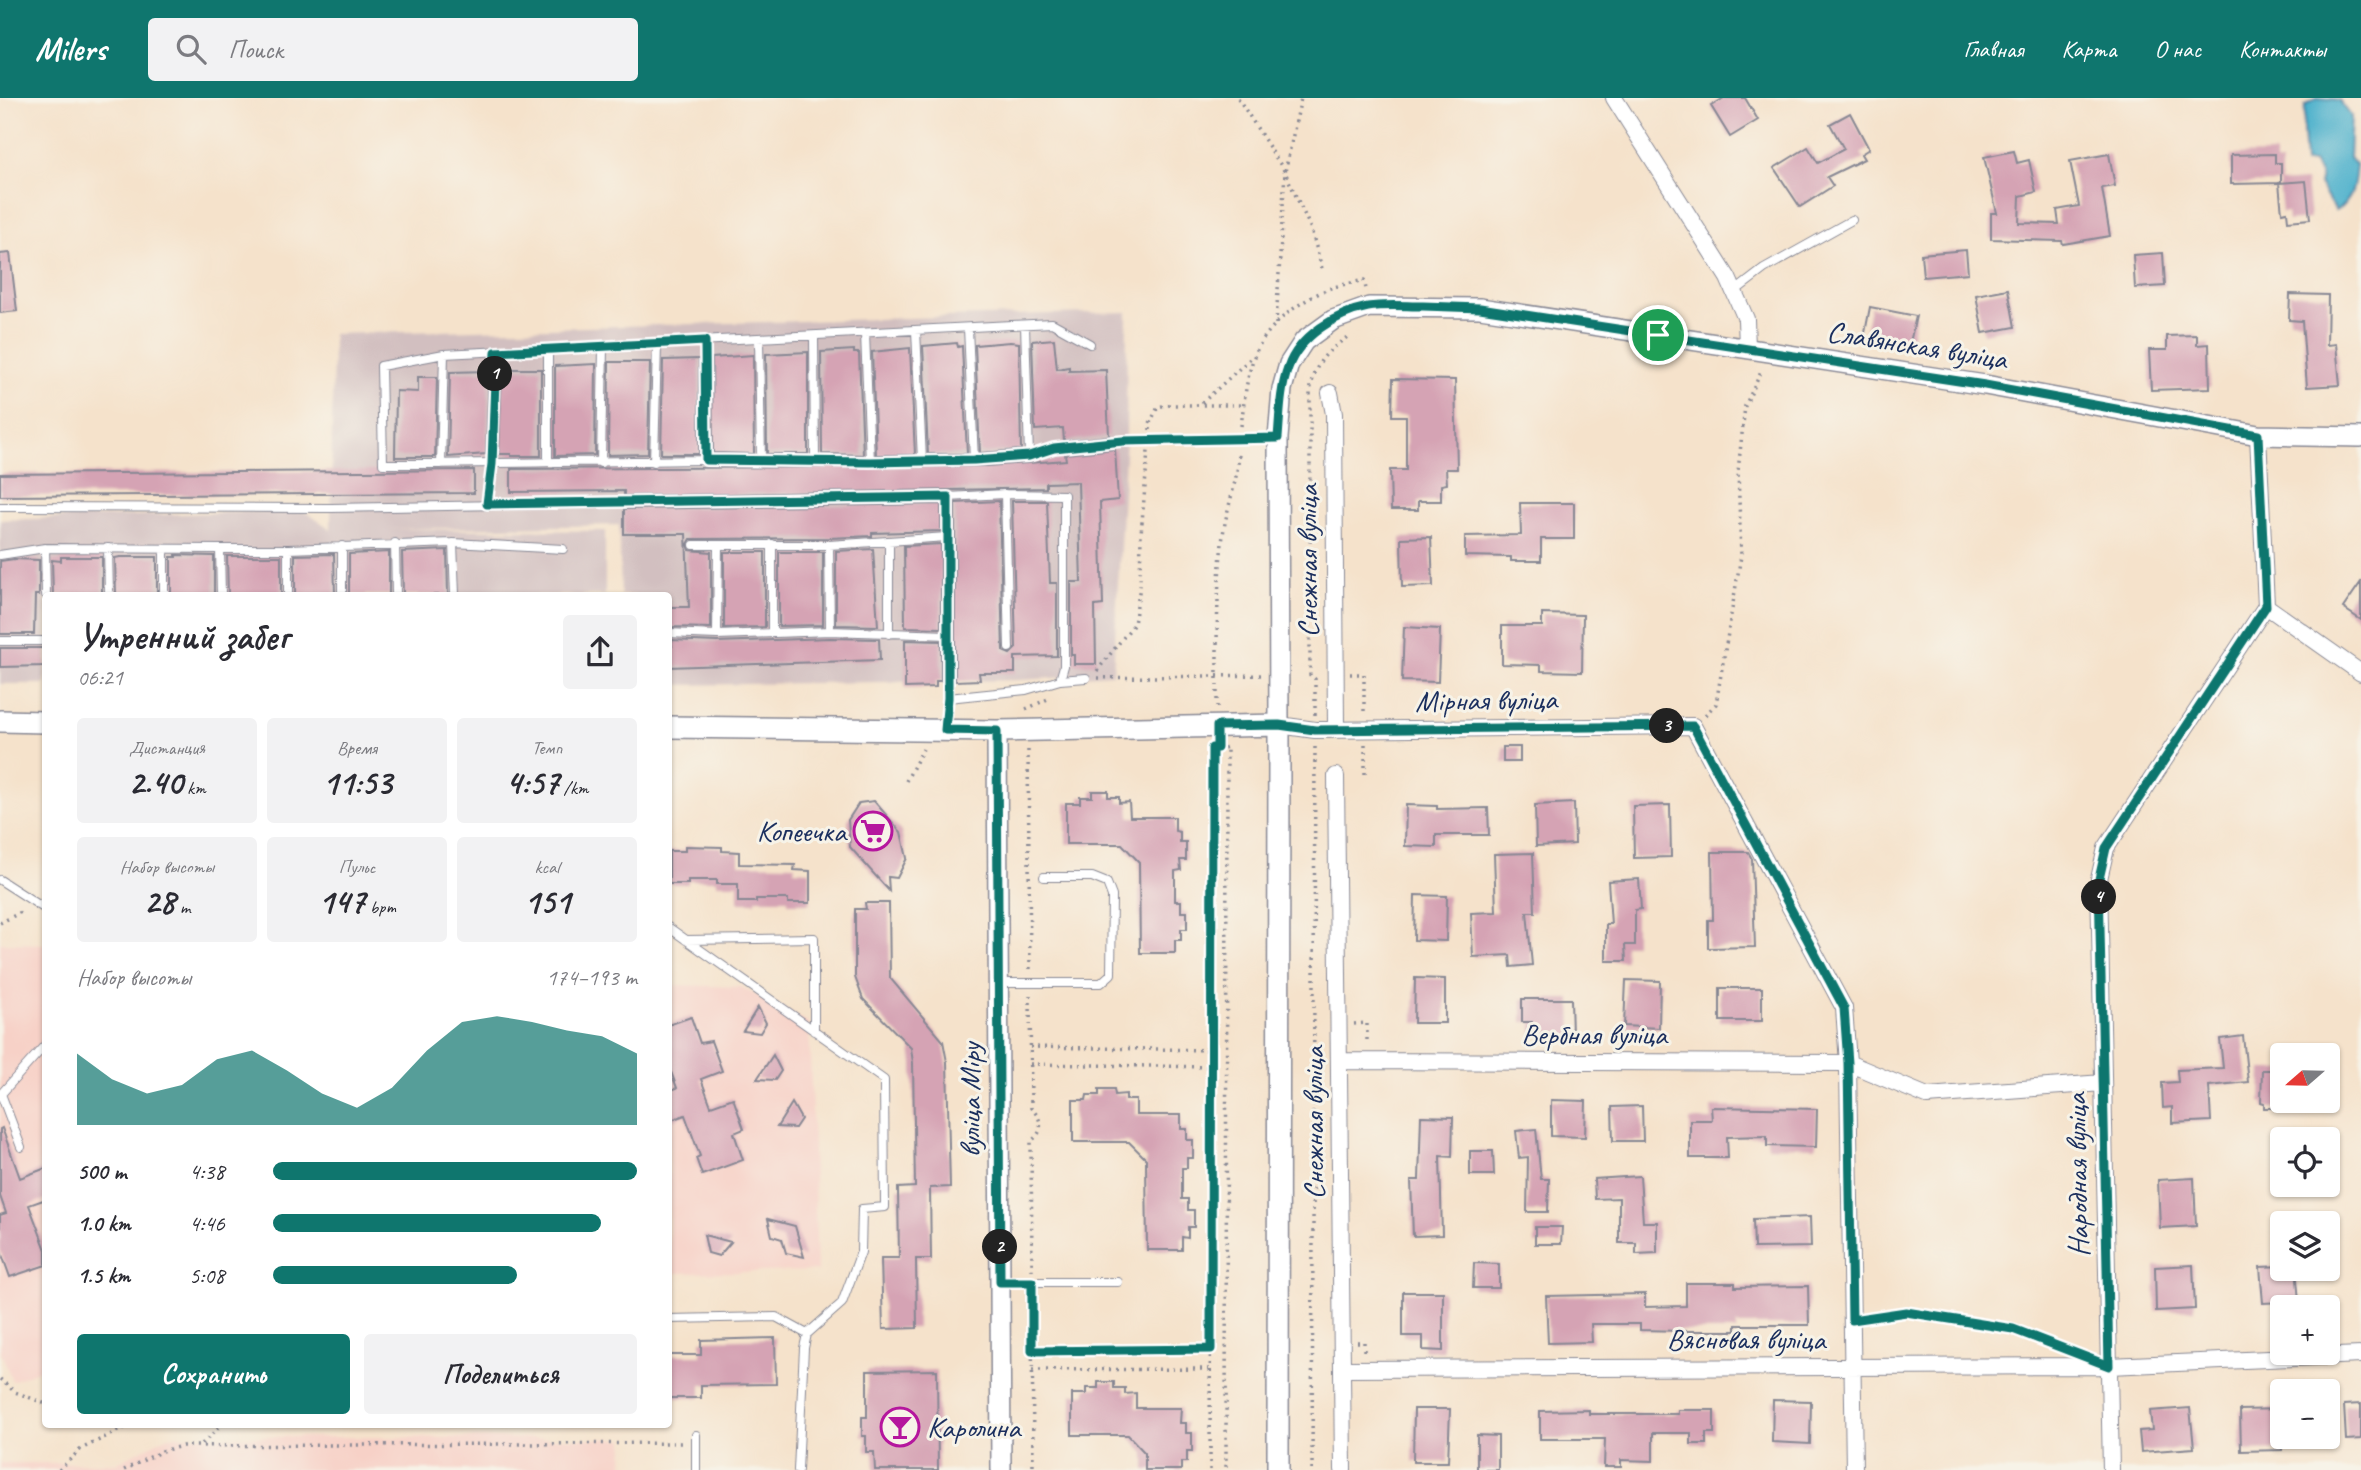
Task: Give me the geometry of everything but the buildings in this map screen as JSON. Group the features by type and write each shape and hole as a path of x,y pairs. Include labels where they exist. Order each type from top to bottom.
{"main road":[{"path":"672,727 997,731 1028,719 1217,726 1279,725 1278,1470"},
{"path":"0,721 42,722"}],"street":[{"path":"1614,98 1728,278 1746,319 1747,348"},
{"name":"Славянская вуліца","path":"1279,725 1278,438 1282,389 1289,365 1304,341 1333,320 1368,307 1480,308 1985,385 2258,435 2361,437"},
{"name":"Снежная вуліца","path":"1330,393 1334,414 1336,729"},
{"path":"2258,435 2266,606 2361,673"},
{"name":"Народная вуліца","path":"2110,1470 2099,879 2106,848 2266,606"},
{"name":"Мірная вуліца","path":"1279,725 1315,730 1693,726"},
{"path":"1693,726 1844,1008 1848,1063 1854,1470"},
{"name":"вуліца Міру","path":"997,731 1001,1470"},
{"name":"Снежная вуліца","path":"1336,776 1343,1470"},
{"name":"Вербная вуліца","path":"1340,1061 1848,1063"},
{"path":"1848,1063 1927,1096 2103,1083"},
{"name":"Вясновая вуліца","path":"1342,1369 2109,1366 2361,1355"}],"lane":[{"path":"1734,292 1764,269 1852,220"},
{"path":"1090,344 1052,323 444,354 381,366 383,464 974,460 1029,456 1054,448 1149,440 1278,438"},
{"path":"1025,325 1029,456"},
{"path":"968,328 974,460"},
{"path":"916,330 922,460"},
{"path":"865,333 870,462"},
{"path":"814,335 815,461"},
{"path":"759,338 761,461"},
{"path":"705,341 706,460"},
{"path":"654,462 657,344"},
{"path":"601,463 603,346"},
{"path":"548,349 548,461"},
{"path":"487,504 492,464 496,352"},
{"path":"441,464 444,354"},
{"path":"1005,494 1009,649"},
{"path":"0,507 331,508 1064,495 1064,666 1060,680"},
{"path":"939,730 948,698 948,497"},
{"path":"694,545 829,545 947,537"},
{"path":"888,541 889,634"},
{"path":"453,543 455,592"},
{"path":"0,555 46,548 288,549 453,543 563,549"},
{"path":"394,544 396,592"},
{"path":"772,544 772,631"},
{"path":"829,545 830,631"},
{"path":"342,546 342,592"},
{"path":"717,635 718,546"},
{"path":"46,548 46,592"},
{"path":"108,548 109,592"},
{"path":"220,549 221,592"},
{"path":"288,549 288,592"},
{"path":"164,550 164,592"},
{"path":"672,633 717,635 830,631 948,635"},
{"path":"0,642 42,641"},
{"path":"948,698 1026,690 1060,680 1086,678"},
{"path":"999,983 1101,983 1111,974 1112,896 1107,883 1092,877 1044,877"},
{"path":"0,880 42,905"},
{"path":"672,930 884,1080 885,1207 862,1209 861,1252 842,1303 807,1334 798,1470"},
{"path":"686,940 814,938 814,1031"},
{"path":"20,1147 1,1094 42,1048"},
{"path":"1000,1282 1118,1282"},
{"path":"672,1319 776,1317 807,1334"},
{"path":"696,1439 696,1470"}],"path":[{"path":"1238,98 1285,172 1311,229 1323,272"},
{"path":"1276,324 1285,172 1301,98"},
{"path":"1200,404 1254,355 1276,324 1297,306 1329,289 1364,280"},
{"path":"1693,726 1716,704 1741,556 1738,471 1745,406 1770,352"},
{"path":"1217,748 1217,625 1223,534 1238,475 1244,405 1254,355"},
{"path":"1028,719 1098,670 1134,624 1140,586 1141,534 1150,423 1158,407 1244,405"},
{"path":"1086,678 1364,674 1364,720"},
{"path":"1310,675 1315,680 1312,1470"},
{"path":"1014,709 1028,719"},
{"path":"1028,719 1031,1108 1039,1115 1041,1125 1038,1136 1031,1141 1033,1470"},
{"path":"906,781 939,730"},
{"path":"1365,737 1365,776"},
{"path":"1210,1470 1212,748 1227,747 1226,1470"},
{"path":"0,923 42,905"},
{"path":"1030,1047 1212,1049"},
{"path":"1030,1064 1212,1066"},
{"path":"1852,1320 1906,1312 2013,1329 2073,1352"},
{"path":"1032,1351 1211,1349"},
{"path":"1032,1370 1211,1368"},
{"path":"0,1379 15,1392 42,1402"},
{"path":"59,1470 81,1450 126,1428"},
{"path":"201,1446 218,1428"},
{"path":"124,1470 171,1448 201,1446 696,1439"}],"shaded area":[{"path":"1127,312 1126,437 1113,674 1020,680 672,685 672,592 621,592 619,525 387,529 605,531 605,592 42,592 42,684 0,684 0,520 302,510 331,529 333,334"},
{"path":"0,943 42,944 42,1369 12,1381 0,1349"},
{"path":"672,985 741,987 809,1023 817,1271 672,1273"},
{"path":"169,1436 624,1439 623,1470 0,1470 0,1463 116,1463"}],"water":[{"path":"2318,98 2339,100 2351,116 2349,158 2356,165 2353,186 2346,202 2335,211 2319,184 2321,175 2313,162 2305,163 2305,106"}],"place":[{"name":"Копеечка","path":"873,831"},
{"name":"Каролина","path":"900,1427"}],"route":[{"path":"1368,307 1480,308 1658,335 1985,385 2258,435 2266,606 2106,848 2099,879 2109,1366 2013,1329 1906,1312 1852,1320 1848,1063 1844,1008 1693,726 1315,730 1279,725 1217,726 1217,748 1212,748 1211,1349 1032,1351 1032,1282 1000,1282 997,731 945,730 948,698 948,497 487,504 492,464 496,352 705,341 706,460 870,462 1029,456 1054,448 1123,441 1278,438 1282,389 1289,365 1304,341 1333,320 1368,307"}]}
